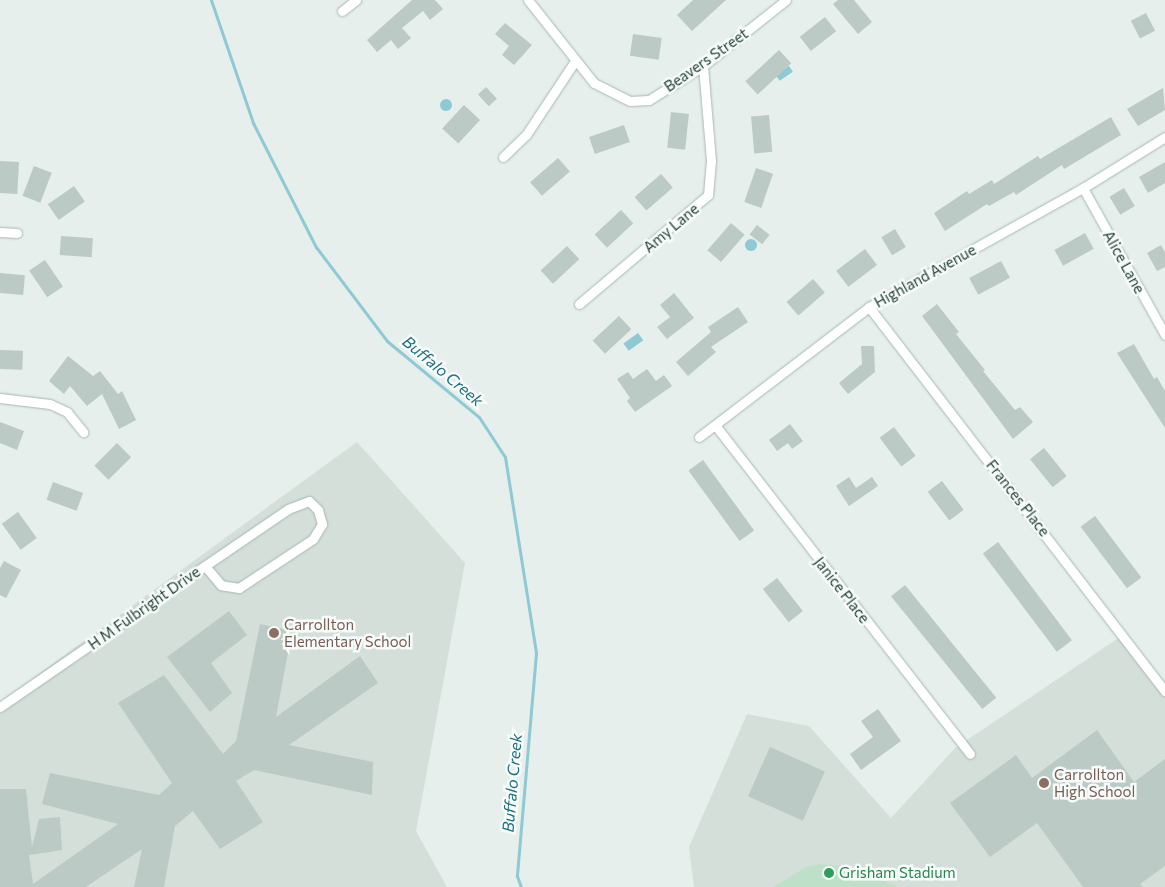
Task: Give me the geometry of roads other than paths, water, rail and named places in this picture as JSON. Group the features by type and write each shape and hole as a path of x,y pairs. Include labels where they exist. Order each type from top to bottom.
{"street":[{"path":"342,11 356,0"},
{"path":"503,157 526,135 575,61 528,0"},
{"name":"Beavers Street","path":"575,61 594,83 630,101 649,100 703,66 786,0"},
{"name":"Amy Lane","path":"579,304 708,195 711,161 703,66"},
{"name":"Highland Avenue","path":"699,437 869,307 1083,188 1165,137"},
{"name":"Alice Lane","path":"1083,188 1165,335"},
{"path":"0,232 17,233"},
{"name":"Frances Place","path":"869,307 1165,692"},
{"path":"0,398 50,404 67,412 83,432"},
{"name":"Janice Place","path":"715,425 970,754"},
{"name":"H M Fulbright Drive","path":"0,707 288,509 309,501 318,510 322,524 313,539 254,580 239,588 229,588 221,585 206,566"}],"water":[{"path":"789,66 793,72 780,81 776,75"},
{"path":"444,99 448,99 452,105 448,111 444,111 440,107 440,103"},
{"path":"749,239 753,239 757,245 753,251 749,251 745,247 745,243"},
{"path":"638,333 643,340 629,351 623,344"}],"waterway":[{"name":"Buffalo Creek","path":"211,0 253,123 316,247 387,341 479,417 505,457 536,653 517,876 521,887"}],"place":[{"name":"Carrollton Elementary School","path":"274,633"},
{"name":"Carrollton High School","path":"1044,783"},
{"name":"Grisham Stadium","path":"829,873"}]}
